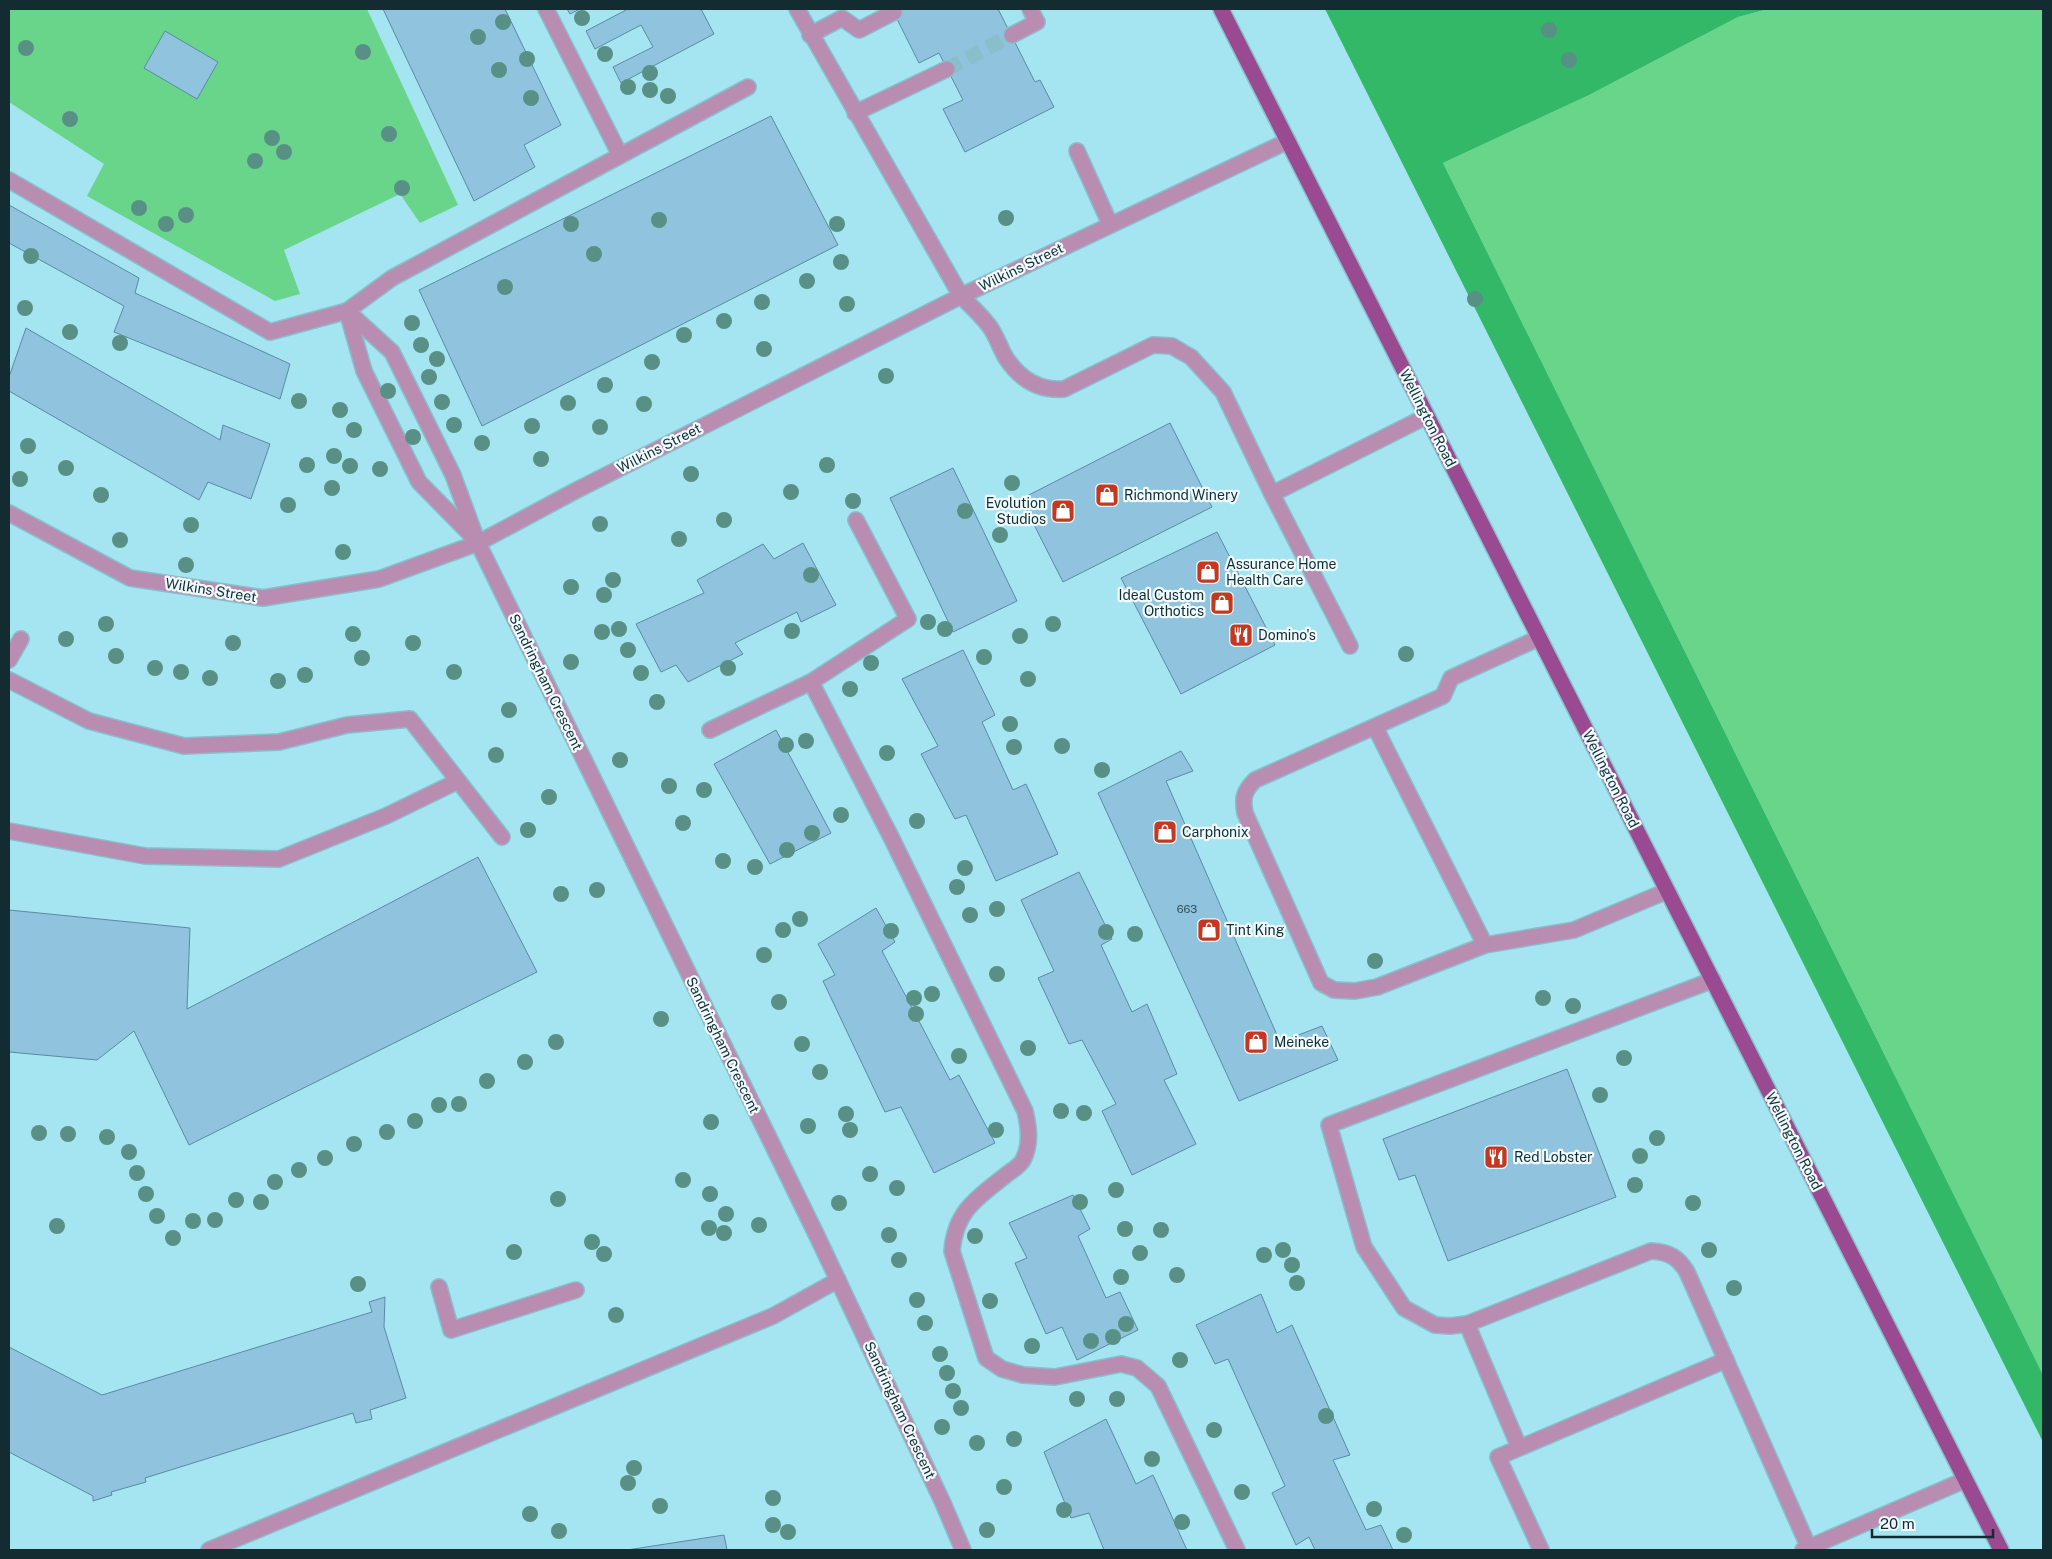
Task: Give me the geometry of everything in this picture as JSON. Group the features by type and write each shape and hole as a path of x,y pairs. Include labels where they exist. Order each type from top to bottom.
{"main road":[{"name":"Wellington Road","path":"1221,9 2001,1550"}],"street":[{"path":"546,9 620,155"},
{"path":"797,9 810,35 961,296 990,328 1007,359 1021,376 1036,386 1051,390 1069,387 1153,345 1172,346 1197,363 1222,392 1350,646"},
{"path":"1012,36 1037,22 1030,9"},
{"path":"810,35 843,14 859,30 894,12"},
{"path":"855,113 947,68"},
{"path":"9,180 270,332 346,311 392,278 748,87"},
{"name":"Wilkins Street","path":"9,514 130,578 263,598 379,579 478,543 575,491 961,296 1288,141"},
{"path":"1077,151 1110,224"},
{"path":"346,311 392,352 453,475 478,543"},
{"path":"346,311 364,371 419,482 478,543"},
{"path":"1272,494 1427,416"},
{"path":"710,730 811,682 908,619 856,520"},
{"name":"Sandringham Crescent","path":"478,543 838,1280 964,1550"},
{"path":"1539,638 1451,678 1443,696 1255,780 1246,789 1242,799 1245,813 1321,982 1334,990 1355,991 1376,987 1485,945 1574,930 1667,891"},
{"path":"9,660 21,639"},
{"path":"9,680 88,721 184,746 279,742 347,725 410,719 502,837"},
{"path":"811,682 896,848 1026,1111 1029,1128 1028,1145 1022,1162 970,1204 960,1218 953,1235 952,1250 986,1358 1002,1369 1023,1375 1055,1378 1122,1364 1138,1368 1149,1376 1158,1386 1237,1550"},
{"path":"1375,727 1485,945"},
{"path":"9,831 145,856 279,859 386,816 458,781"},
{"path":"1713,980 1329,1125 1364,1247 1404,1308 1435,1325 1450,1326 1467,1324 1651,1252 1670,1254 1680,1260 1726,1360 1806,1549 1965,1480"},
{"path":"209,1550 773,1316 838,1280"},
{"path":"439,1287 451,1330 576,1290"},
{"path":"1467,1324 1519,1447"},
{"path":"1541,1550 1498,1457 1726,1360"}],"green space":[{"path":"9,9 367,9 458,205 420,223 400,194 284,250 300,294 275,301 87,196 104,164 9,102"},
{"path":"1325,9 1768,9 1738,17 1589,95 1443,163 2043,1375 2043,1442"},
{"path":"1768,9 2043,9 2043,1375 1443,163 1589,95 1738,17"}],"building":[{"path":"383,9 505,9 561,125 524,145 535,167 474,201"},
{"path":"567,9 580,9 570,14"},
{"path":"625,9 701,9 714,34 621,83 613,67 653,47 641,25 595,49 586,31"},
{"path":"892,9 998,9 1035,82 1040,80 1054,107 965,152 943,109 963,100 939,53 919,63"},
{"path":"165,31 218,62 197,99 144,68"},
{"path":"771,116 838,245 482,426 419,290"},
{"path":"9,205 139,278 135,293 290,364 280,399 114,332 124,306 9,243"},
{"path":"26,328 220,440 223,425 270,444 251,499 208,482 199,500 9,391 9,377"},
{"path":"1170,423 1212,507 1063,582 1021,499"},
{"path":"953,468 1017,601 953,632 890,498"},
{"path":"1217,532 1275,645 1181,694 1121,578"},
{"path":"803,543 836,605 801,622 797,612 735,643 743,654 688,682 676,665 661,672 636,624 704,593 697,580 763,544 774,559"},
{"path":"963,650 995,715 982,722 1013,790 1026,784 1058,854 996,881 966,815 955,819 921,754 938,746 902,679"},
{"path":"776,730 831,833 770,864 714,764"},
{"path":"1181,751 1193,771 1166,781 1280,1042 1322,1026 1338,1060 1239,1101 1098,793"},
{"path":"478,857 537,972 189,1145 134,1031 97,1060 9,1052 9,910 190,928 187,1009"},
{"path":"1079,872 1112,939 1101,945 1132,1012 1147,1004 1177,1074 1164,1080 1196,1144 1132,1175 1102,1111 1116,1104 1082,1040 1069,1044 1038,978 1054,971 1021,900"},
{"path":"876,908 895,942 882,951 950,1080 959,1075 995,1143 934,1173 901,1107 885,1112 823,981 835,975 818,944"},
{"name":"Red Lobster","path":"1567,1069 1616,1197 1448,1261 1415,1175 1399,1180 1383,1139"},
{"path":"1073,1195 1090,1229 1078,1236 1106,1298 1120,1292 1138,1330 1077,1360 1062,1327 1046,1334 1015,1263 1027,1258 1009,1223"},
{"path":"1261,1294 1277,1333 1292,1325 1350,1455 1333,1460 1366,1530 1381,1525 1393,1550 1315,1550 1309,1537 1296,1545 1272,1493 1285,1486 1228,1359 1215,1364 1196,1325"},
{"path":"385,1297 384,1327 406,1398 370,1410 372,1419 356,1423 353,1413 145,1478 146,1482 111,1492 112,1495 93,1501 93,1496 9,1452 9,1347 102,1395 372,1312 369,1302"},
{"path":"1106,1419 1136,1484 1153,1475 1187,1550 1104,1550 1089,1513 1071,1518 1044,1452"},
{"path":"724,1535 727,1550 627,1550"}],"tunnel":[{"path":"947,69 1012,35"}],"place":[{"name":"Richmond Winery","path":"1107,495"},
{"name":"Evolution Studios","path":"1063,511"},
{"name":"Assurance Home Health Care","path":"1208,572"},
{"name":"Ideal Custom Orthotics","path":"1222,603"},
{"name":"Domino's","path":"1241,635"},
{"name":"Carphonix","path":"1165,832"},
{"name":"Tint King","path":"1209,930"},
{"name":"Meineke","path":"1256,1042"},
{"name":"Red Lobster","path":"1496,1157"}]}
